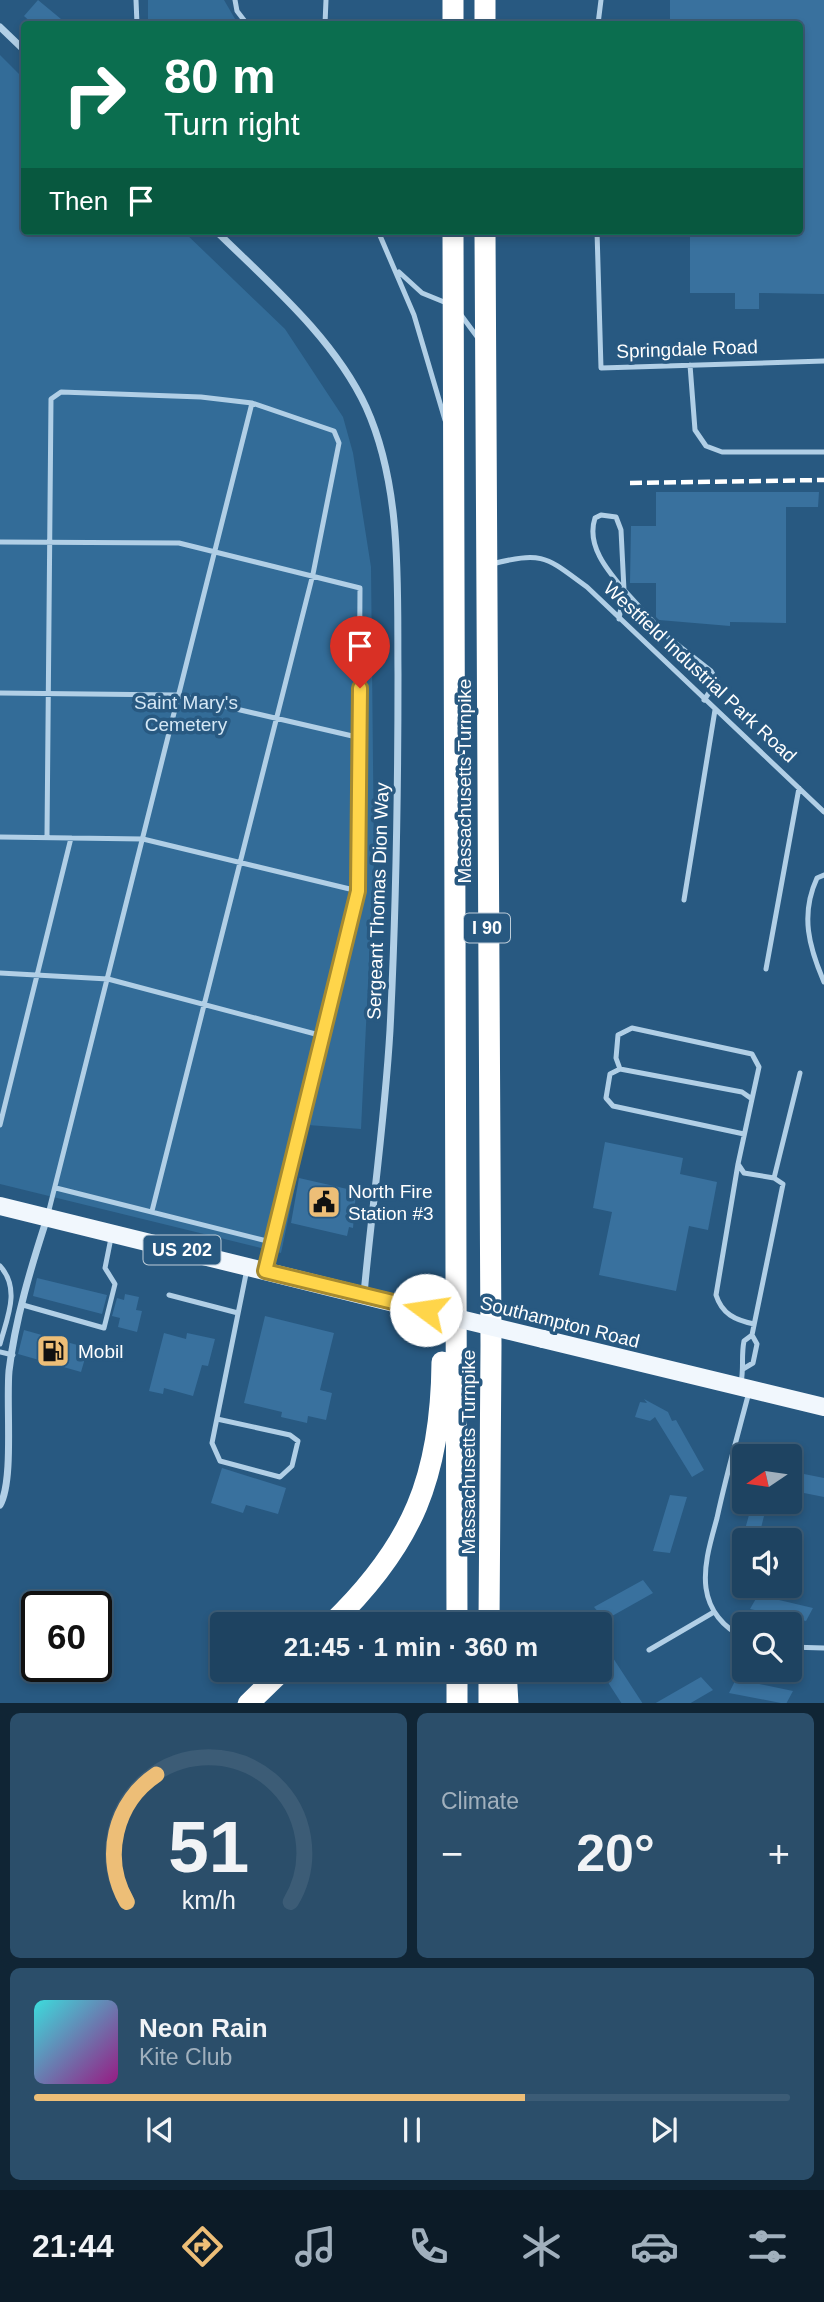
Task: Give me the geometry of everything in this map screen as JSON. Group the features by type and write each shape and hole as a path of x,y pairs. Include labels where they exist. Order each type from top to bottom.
{"highway":[{"path":"453,0 453,21"},
{"path":"485,0 485,21"},
{"name":"Massachusetts Turnpike","path":"453,235 457,1612"},
{"name":"Massachusetts Turnpike","path":"485,235 491,1345 489,1612"},
{"path":"343,1612 376,1578 405,1531 435,1453 441,1401 444,1111 455,975"},
{"path":"491,1345 496,1388 503,1612"},
{"path":"248,1703 270,1682"},
{"path":"457,1682 457,1703"},
{"path":"489,1682 489,1703"},
{"path":"507,1682 508,1703"}],"main road":[{"name":"Southampton Road","path":"0,1206 543,1339 744,1381 824,1407"}],"street":[{"path":"0,27 21,47"},
{"name":"Sergeant Thomas Dion Way","path":"220,235 277,290 346,374 371,420 390,492 397,603 398,793 389,1033 363,1295"},
{"path":"0,1505 5,1488 12,1355 47,1217"}],"lane":[{"path":"136,0 137,21"},
{"path":"235,0 237,11 245,21"},
{"path":"325,21 326,0"},
{"path":"598,21 601,0"},
{"path":"381,235 397,270 431,367 454,460"},
{"name":"Springdale Road","path":"597,235 601,368 824,361"},
{"path":"397,270 427,296 453,305 485,349"},
{"path":"690,365 695,430 706,446 722,452 824,452"},
{"path":"47,836 51,693 51,399 61,392 201,397 252,403 334,431 339,443 313,574 206,1006 152,1211"},
{"path":"47,1217 143,839 176,695 252,403"},
{"path":"619,619 624,590 621,530 615,517 601,515 595,518 591,530 599,557 624,590 665,635 710,671 717,681 704,700"},
{"path":"0,542 179,543 313,574 360,588 358,891 265,1271"},
{"name":"Westfield Industrial Park Road","path":"486,566 530,556 549,559 587,587 824,812"},
{"path":"0,693 176,695 361,737"},
{"path":"684,900 715,710"},
{"path":"766,969 799,788"},
{"path":"0,837 143,839 358,891"},
{"path":"0,1125 71,838"},
{"path":"824,876 817,878 812,888 806,926 809,947 824,982"},
{"path":"0,973 39,973 108,979 323,1036"},
{"path":"620,1069 615,1058 618,1035 632,1028 752,1054 759,1067 738,1164 716,1295 725,1312 736,1320 754,1324"},
{"path":"744,1134 613,1105 606,1098 610,1074 620,1069 742,1092 752,1099"},
{"path":"774,1178 800,1073"},
{"path":"732,1629 714,1612 706,1588 706,1566 744,1381 753,1363 757,1345 752,1335 783,1184 774,1178 744,1173 738,1164"},
{"path":"56,1188 271,1242"},
{"path":"23,1306 104,1328 115,1284 105,1268 112,1233"},
{"path":"0,1266 9,1276 12,1289 0,1344"},
{"path":"217,1419 290,1436 298,1441 292,1466 280,1477 220,1461 212,1443 247,1266"},
{"path":"169,1295 238,1313"},
{"path":"744,1381 740,1360 744,1340 752,1335"},
{"path":"0,1352 12,1355"},
{"path":"649,1650 714,1612"},
{"path":"802,1647 824,1648"}],"green space":[{"path":"148,0 224,0 236,21 148,21"},
{"name":"Saint Mary's Cemetery","path":"0,55 21,76 21,235 187,235 285,329 343,417 353,453 371,567 374,859 361,1129 308,1125 281,1253 0,1184"}],"building":[{"path":"38,0 63,21 30,21 24,16"},
{"path":"670,0 824,0 824,294 759,293 759,309 735,309 735,293 690,293 690,235 803,235 803,21 670,21"},
{"path":"656,492 819,492 818,507 786,507 786,623 730,622 730,626 659,620 656,617 656,583 630,583 631,526 656,526"},
{"path":"605,1142 683,1158 680,1174 717,1182 708,1230 689,1226 676,1291 599,1275 612,1212 593,1208"},
{"name":"North Fire Station #3","path":"299,1178 356,1191 353,1228 349,1227 347,1236 291,1223"},
{"path":"37,1278 107,1295 102,1314 33,1296"},
{"path":"125,1294 139,1297 136,1310 142,1311 137,1332 118,1327 120,1318 112,1316 117,1298 124,1300"},
{"path":"265,1316 334,1333 320,1390 332,1393 326,1420 308,1416 307,1423 281,1417 282,1412 244,1403"},
{"name":"Mobil","path":"24,1330 88,1348 81,1372 18,1354"},
{"path":"164,1333 186,1339 187,1333 215,1339 208,1366 202,1365 193,1396 164,1388 163,1394 149,1391"},
{"path":"644,1399 668,1412 672,1421 676,1420 704,1470 692,1477 655,1417 650,1421 635,1417 640,1402 647,1403"},
{"path":"222,1468 286,1488 278,1514 246,1505 243,1513 211,1503"},
{"path":"802,1474 824,1478 824,1497 802,1493"},
{"path":"670,1495 687,1497 670,1553 653,1551"},
{"path":"749,1515 764,1516 761,1528 745,1528"},
{"path":"643,1580 653,1593 612,1616 612,1612 598,1612 594,1607"},
{"path":"756,1598 771,1598 813,1608 806,1621 802,1620 802,1612 764,1612 750,1609"},
{"path":"612,1656 642,1703 621,1703 608,1682 612,1682"},
{"path":"701,1677 713,1690 691,1703 656,1703"},
{"path":"734,1682 750,1682 793,1691 787,1703 729,1693"}],"railway":[{"path":"630,483 824,480"}],"place":[{"name":"North Fire Station #3","path":"324,1202"},
{"name":"Mobil","path":"53,1351"}],"route":[{"path":"360,688 358,891 265,1271 426,1310"}]}
